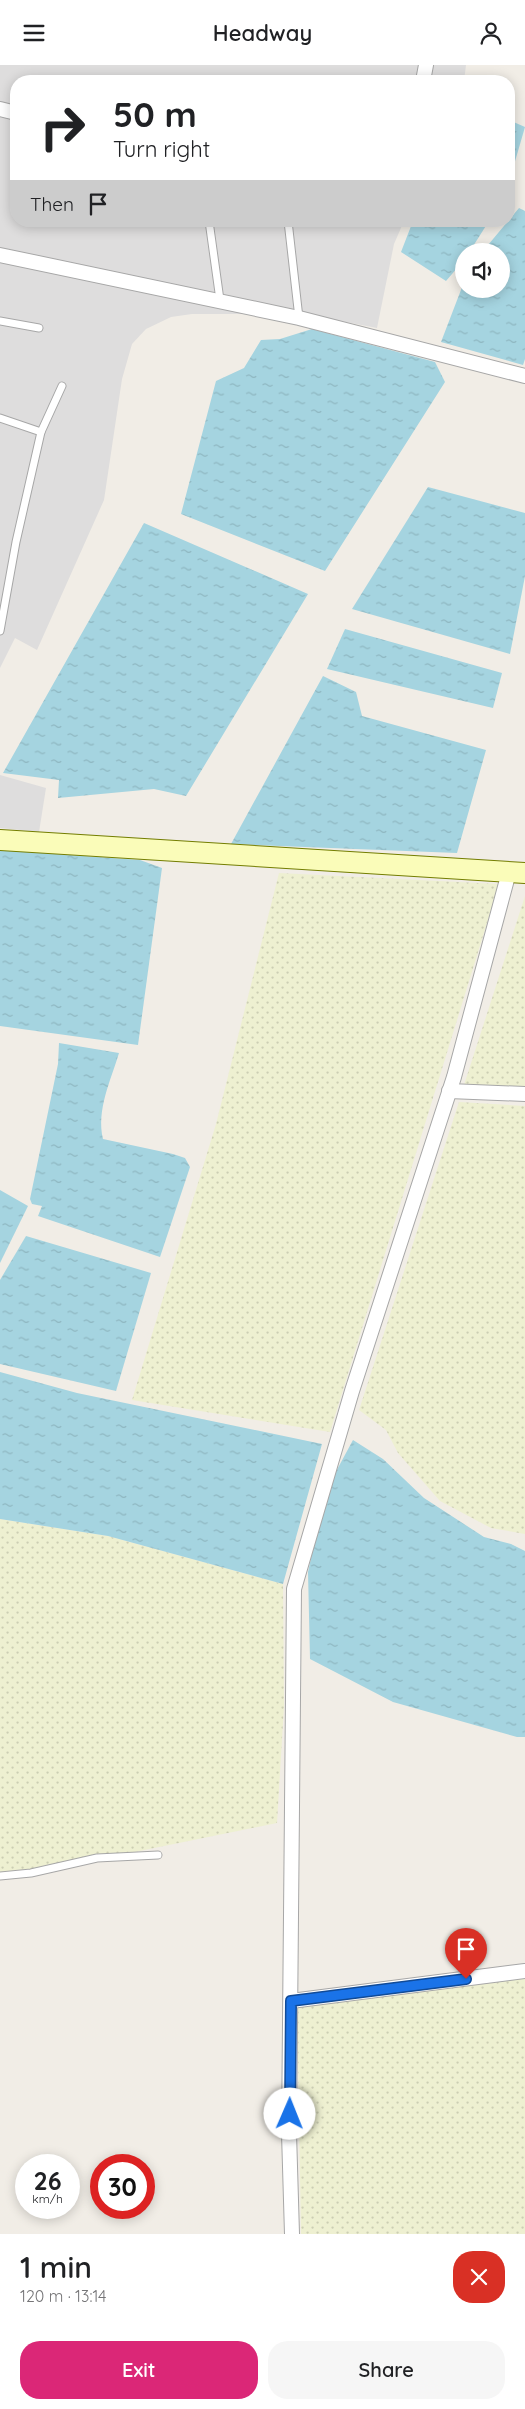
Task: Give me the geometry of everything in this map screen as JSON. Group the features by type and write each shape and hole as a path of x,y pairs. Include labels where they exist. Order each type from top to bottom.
{"street":[{"path":"0,255 299,318 525,376"},
{"path":"0,840 517,872 450,1091 352,1391 294,1589 290,2133 292,2234"},
{"path":"450,1091 525,1094"},
{"path":"291,2001 525,1971"}],"lane":[{"path":"210,227 220,300"},
{"path":"289,227 299,318"},
{"path":"0,321 39,328"},
{"path":"0,631 16,542 41,432 62,386"},
{"path":"0,418 41,432"},
{"path":"0,1876 32,1873 96,1859 158,1855"}],"shaded area":[{"path":"0,65 466,65 465,75 10,75 10,227 401,227 394,244 377,328 325,318 261,314 192,314 171,317 146,329 132,344 122,379 104,500 37,650 15,638 0,668"},
{"path":"0,775 46,788 39,832 0,828"}],"green space":[{"path":"279,873 499,884 330,1432 132,1400 216,1124"},
{"path":"525,896 525,1091 463,1088"},
{"path":"459,1102 525,1106 525,1534 491,1528 440,1501 398,1453 386,1430 359,1410"},
{"path":"0,1519 108,1536 283,1584 284,1706 277,1823 22,1875 0,1873"},
{"path":"525,1973 525,2234 301,2234 297,2004"}],"water":[{"path":"515,123 525,127 515,161"},
{"path":"519,208 525,211 525,359 523,365 441,342 458,298 510,298 510,243 490,243 503,227 515,227 515,213"},
{"path":"411,227 485,227 475,243 455,243 455,270 446,281 401,252"},
{"path":"312,329 435,362 445,382 325,571 181,514 216,381 244,368 261,340 280,339"},
{"path":"428,487 525,513 525,576 510,654 352,609"},
{"path":"144,523 308,594 186,796 154,789 58,798 59,780 3,773"},
{"path":"345,629 502,673 493,708 327,669"},
{"path":"323,676 356,692 362,716 486,750 457,853 231,844"},
{"path":"0,850 140,860 162,868 138,1045 0,1026"},
{"path":"59,1043 119,1053 103,1106 101,1128 103,1139 173,1154 185,1158 190,1167 160,1257 38,1216 42,1206 32,1204 30,1199 58,1064"},
{"path":"0,1190 28,1206 0,1263"},
{"path":"26,1236 151,1273 116,1391 0,1364 0,1280"},
{"path":"0,1372 77,1393 322,1444 283,1584 108,1536 0,1519"},
{"path":"353,1440 383,1459 424,1498 484,1537 511,1544 525,1551 525,1737 517,1737 393,1702 310,1659 308,1572 326,1490"}],"route":[{"path":"290,2114 291,2001 466,1979"}]}
